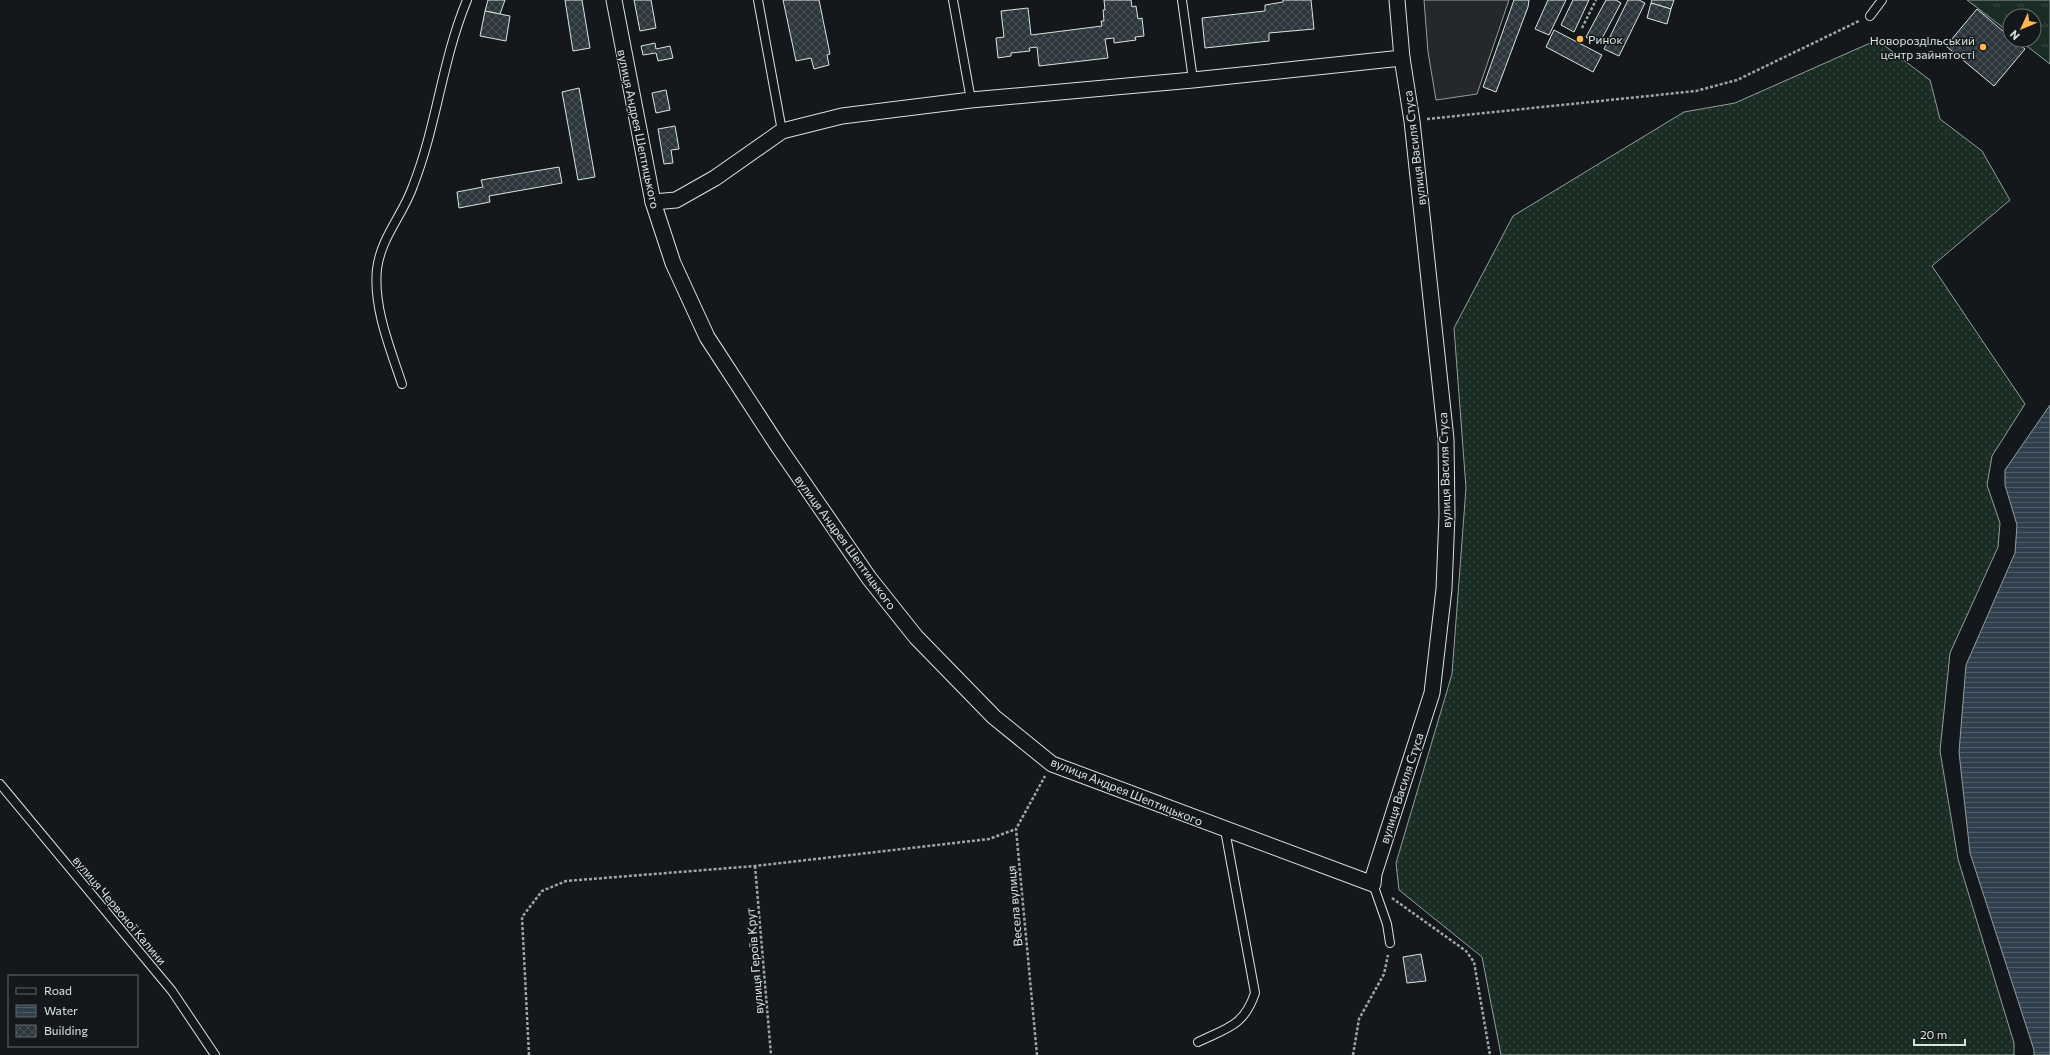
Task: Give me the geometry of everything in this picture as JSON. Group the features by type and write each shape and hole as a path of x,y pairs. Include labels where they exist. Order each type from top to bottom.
{"street":[{"name":"вулиця Андрея Шептицького","path":"614,0 653,202 673,263 707,337 778,446 869,578 916,637 994,717 1052,764 1225,830 1373,884"},
{"name":"вулиця Василя Стуса","path":"1373,884 1374,874 1432,693 1444,589 1447,515 1446,439 1412,121 1402,58 1398,0"},
{"path":"653,202 676,200 715,178 782,131 842,116 970,100 1193,80 1402,58"}],"lane":[{"path":"402,384 385,331 380,307 376,283 379,254 383,242 413,187 433,126 450,47 467,0"},
{"path":"758,0 782,131"},
{"path":"953,0 970,100"},
{"path":"1182,0 1193,80"},
{"path":"1870,16 1882,0"},
{"name":"вулиця Червоної Калини","path":"0,784 172,991 215,1055"},
{"path":"1198,1042 1236,1023 1250,1010 1255,993 1225,830"},
{"path":"1373,884 1387,924 1390,942"}],"path":[{"path":"1582,28 1596,0"},
{"path":"1412,121 1696,91 1737,80 1870,16"},
{"path":"529,1055 522,917 542,891 566,881 755,866 989,839 1016,829 1052,764"},
{"name":"Весела вулиця","path":"1016,829 1037,1055"},
{"name":"вулиця Героїв Крут","path":"755,866 771,1055"},
{"path":"1373,884 1466,951 1474,962 1490,1055"},
{"path":"1353,1055 1359,1019 1384,974 1390,942"}],"green space":[{"path":"1967,0 2050,0 2050,64 2029,48 2042,48 2042,8 2002,8 2002,27"},
{"path":"1877,40 1930,80 1940,119 1982,151 2010,200 1932,266 2025,404 1992,456 1987,485 2000,523 1998,547 1950,653 1940,751 1958,859 2014,1043 2014,1055 1501,1055 1482,957 1399,890 1396,863 1452,674 1466,488 1454,328 1513,216 1684,112 1735,103"}],"shaded area":[{"path":"1424,0 1509,0 1477,94 1436,100 1428,52"}],"water":[{"path":"2050,405 2050,1055 2034,1055 2034,1050 1970,853 1959,752 1966,665 2015,553 2017,525 2005,485 2005,470"}],"building":[{"path":"488,0 505,0 500,14 485,11"},
{"path":"565,0 582,0 590,48 573,51"},
{"path":"634,0 651,0 656,28 640,31"},
{"path":"783,0 819,0 830,54 827,55 829,65 814,69 811,58 796,61"},
{"path":"1104,0 1131,0 1132,7 1136,6 1138,19 1142,18 1144,36 1135,37 1136,40 1114,43 1114,38 1105,39 1108,58 1039,66 1037,47 1029,48 1030,51 1011,53 1011,56 998,58 996,38 1004,37 1001,11 1028,8 1031,35 1102,26 1101,21 1104,21 1103,10 1105,10"},
{"path":"1283,0 1311,0 1314,29 1269,33 1269,41 1205,48 1202,18 1265,11 1265,5 1283,2"},
{"path":"1514,0 1529,0 1528,7 1496,92 1483,87"},
{"path":"1548,0 1566,0 1549,35 1535,29"},
{"path":"1573,0 1589,0 1574,32 1561,25"},
{"path":"1606,0 1616,0 1621,3 1599,44 1586,37"},
{"path":"1628,0 1639,0 1645,3 1619,56 1604,49"},
{"path":"1652,0 1674,0 1671,9 1651,3"},
{"path":"1651,3 1671,9 1667,24 1647,18"},
{"path":"1977,9 2002,30 2002,48 2025,49 1994,86 1946,46"},
{"path":"485,11 510,16 506,41 480,36"},
{"path":"1554,30 1602,55 1593,72 1546,47"},
{"path":"655,43 656,49 670,46 673,58 658,61 656,53 643,55 641,46"},
{"path":"579,88 595,177 578,180 562,92"},
{"path":"666,90 670,110 656,113 652,93"},
{"path":"675,126 679,149 671,150 673,163 664,164 658,129"},
{"path":"559,167 562,183 489,196 490,202 459,208 457,192 483,187 481,180"},
{"path":"1421,954 1426,981 1407,983 1403,957"}],"place":[{"name":"Ринок","path":"1580,39"},
{"name":"Новороздільський центр зайнятості","path":"1983,47"}]}
